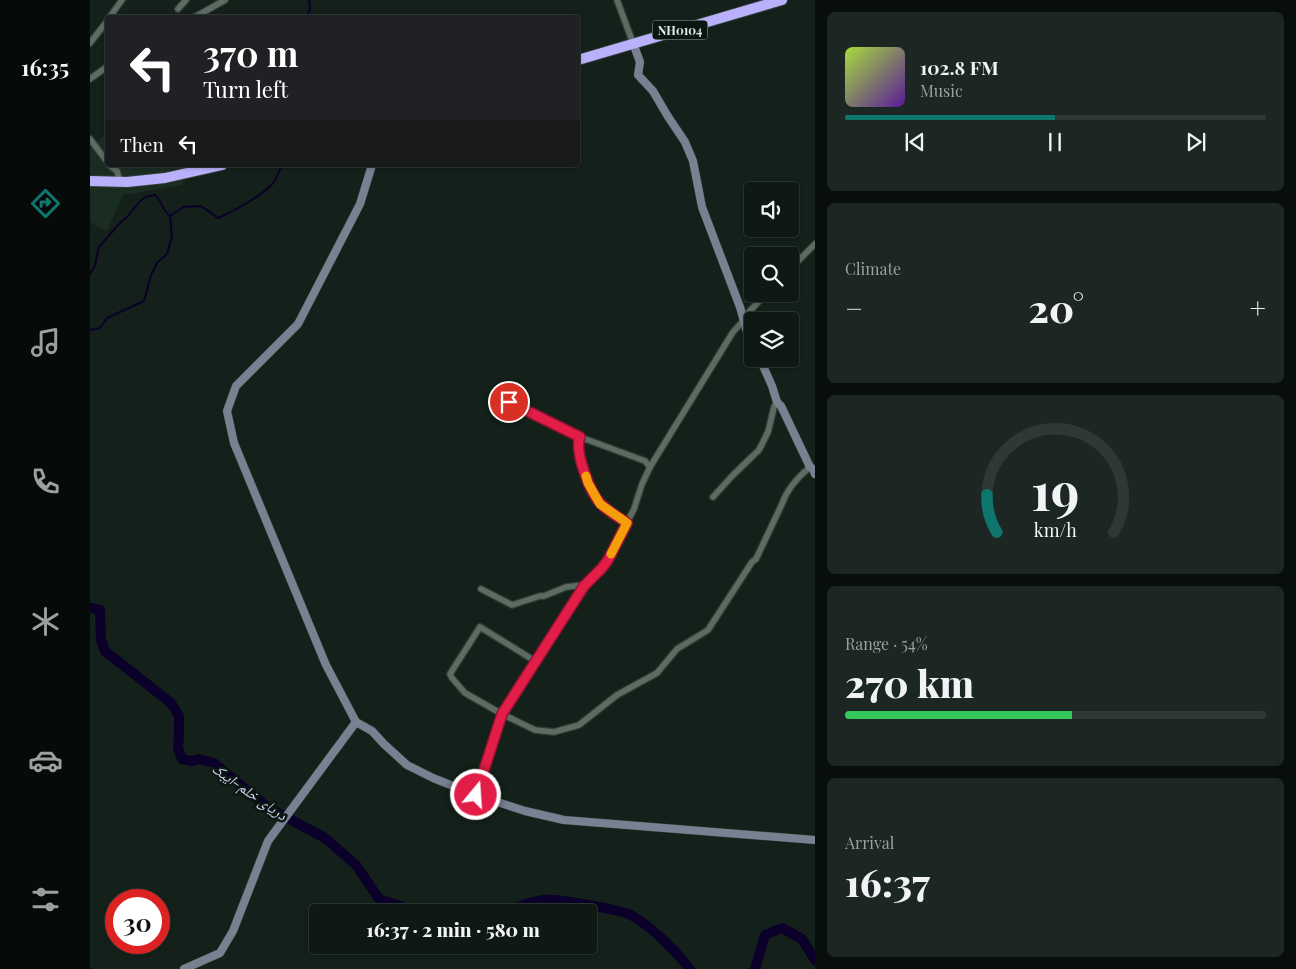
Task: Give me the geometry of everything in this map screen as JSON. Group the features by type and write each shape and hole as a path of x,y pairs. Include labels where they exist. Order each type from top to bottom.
{"highway":[{"name":"NH0104","path":"580,59 782,0"},
{"path":"90,182 120,182 165,178 213,167"}],"main road":[{"path":"633,43 640,62 638,75 653,91 685,142 693,161 702,207 744,317"},
{"path":"371,167 360,204 298,324 236,386 227,411 234,443 326,665 356,722 372,731 407,765 432,778 524,811 564,820 815,840"},
{"path":"764,367 777,402 781,406 812,470"},
{"path":"184,969 220,953 233,931 268,841 356,722"}],"street":[{"path":"111,15 122,0"},
{"path":"178,9 186,0"},
{"path":"198,15 225,0"},
{"path":"617,0 633,43"},
{"path":"90,43 105,23"},
{"path":"90,79 105,68"},
{"path":"90,139 105,160"},
{"path":"112,167 117,171 120,182"},
{"path":"799,261 815,244"},
{"path":"749,312 758,302"},
{"path":"476,795 502,714 584,586 608,560 634,509 650,467 733,332 744,321"},
{"path":"509,402 580,437 644,461 650,467"},
{"path":"713,497 758,450 768,432 777,402"},
{"path":"580,437 578,442 580,461 588,483 600,504 627,523"},
{"path":"535,661 480,627 450,674 465,693 535,730 554,732 579,725 617,695 657,673 677,649 708,630 756,559 784,497 798,476 812,470"},
{"path":"481,589 512,605 544,596 566,586 584,586"}],"shaded area":[{"path":"105,135 105,167 184,167 183,185 123,195 107,231 90,222 90,148"}],"waterway":[{"path":"307,15 310,9 309,0"},
{"path":"90,330 100,328 107,318 144,301 151,275 157,263 167,254 172,236 170,216 183,207 201,206 218,218 262,193 274,181 281,167"},
{"path":"90,274 95,266 100,246 140,201 155,195 170,216"},
{"name":"دریای خلم-ایبک","path":"90,608 100,610 101,640 105,651 171,703 179,716 178,748 182,759 192,761 199,759 214,763 267,807 325,838 356,865 379,899 394,904"},
{"name":"دریای خلم-ایبک","path":"527,904 551,900 581,904"},
{"name":"دریای خلم-ایبک","path":"597,907 625,913 639,920 655,932 690,969"},
{"name":"دریای خلم-ایبک","path":"755,969 765,935 782,928 802,939 815,960"}],"slow traffic":[{"path":"586,476 600,504 627,523 611,554"}],"route":[{"path":"476,795 502,714 584,586 608,560 627,523 600,504 588,483 580,461 578,442 580,437 509,402"}]}
